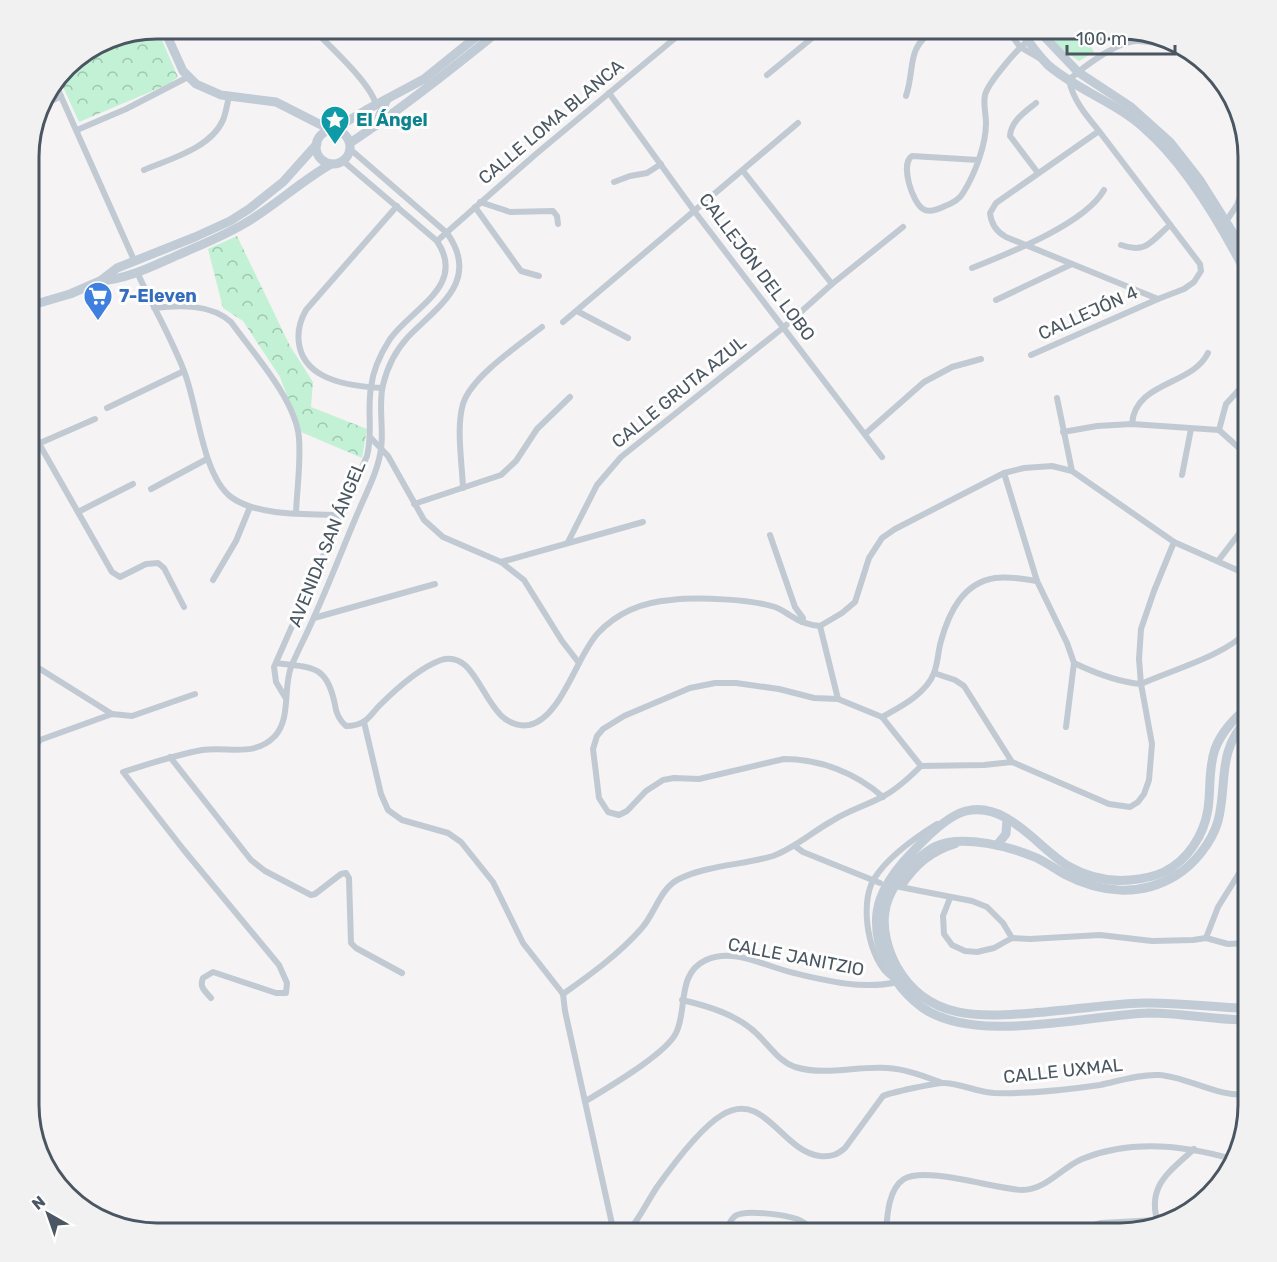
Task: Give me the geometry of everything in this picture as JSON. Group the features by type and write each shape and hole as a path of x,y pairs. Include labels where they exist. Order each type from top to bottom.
{"street":[{"path":"171,39 183,71 207,89 228,97 276,102 345,135 350,146"},
{"path":"323,39 363,83 376,105"},
{"path":"100,281 110,272 134,260 211,230 249,209 283,182 318,141 332,130 424,80 474,39"},
{"name":"CALLE LOMA BLANCA","path":"437,242 477,205 675,39"},
{"path":"767,75 811,39"},
{"path":"906,96 911,82 915,50 922,39"},
{"path":"1018,39 1072,84 1122,111 1144,128 1169,154 1238,243"},
{"path":"1023,39 1024,44"},
{"path":"1047,39 1080,73 1131,107 1162,134 1199,179 1238,255"},
{"path":"451,59 460,57 480,41 488,40"},
{"path":"343,161 350,146 488,40"},
{"path":"1072,84 1080,73 1121,45 1137,40"},
{"path":"978,160 912,156 909,158 907,175 916,202 929,211 955,202 961,196 978,160 985,137 987,89 1024,44"},
{"path":"1050,66 1063,56"},
{"path":"424,90 430,80 447,68 451,59"},
{"path":"77,130 126,109 188,77"},
{"path":"1072,84 1076,100 1170,225 1140,249 1132,249 1121,244"},
{"path":"59,92 134,260"},
{"name":"CALLEJÓN DEL LOBO","path":"609,93 695,212 882,457"},
{"path":"54,99 61,96"},
{"path":"144,170 183,153 211,136 223,120 228,97"},
{"path":"375,126 387,99"},
{"path":"1036,103 1017,119 1010,136 1038,173"},
{"path":"303,116 318,141 316,149 321,159 331,164"},
{"path":"563,322 798,123"},
{"path":"1099,131 996,203 990,213 993,224 1001,234 1158,299"},
{"name":"AVENIDA SAN ÁNGEL","path":"211,998 201,983 203,978 213,972 276,993 286,993 287,983 279,965 266,948 183,849 123,772 170,757 209,749 249,751 274,737 282,724 292,665 369,486 381,448 382,388 390,366 402,344 450,296 456,283 459,257 447,233 350,146"},
{"path":"39,303 59,298 100,281 114,280 137,272 235,229 254,218 305,180 331,164 343,161"},
{"path":"343,161 437,242"},
{"path":"614,182 648,173 661,164"},
{"path":"743,171 832,285"},
{"path":"972,268 1029,245 1089,207 1098,200 1104,190"},
{"path":"1224,224 1238,203"},
{"path":"477,205 510,212 553,211 557,216 558,224"},
{"path":"477,205 520,271 539,276"},
{"path":"382,388 322,375 303,356 298,344 297,332 306,309 397,206"},
{"name":"CALLEJÓN 4","path":"1031,355 1184,289 1194,282 1201,271 1200,264 1170,225"},
{"name":"CALLE GRUTA AZUL","path":"568,542 597,485 621,457 784,327 903,227"},
{"name":"AVENIDA SAN ÁNGEL","path":"285,697 276,682 274,667 367,456 370,436 371,387 376,368 390,340 405,322 431,298 443,281 446,260 444,251 437,242"},
{"path":"996,300 1072,264"},
{"path":"137,272 184,371 207,459 222,488 230,496 250,507 296,513 342,515"},
{"path":"154,308 185,306 203,308 224,316 231,322 284,396 296,423 299,438 296,513"},
{"path":"577,311 628,338"},
{"path":"463,488 460,418 465,397 480,378 542,327"},
{"path":"1132,424 1136,407 1143,399 1155,389 1178,379 1197,366 1204,361 1208,353"},
{"path":"865,434 924,382 952,367 981,358"},
{"path":"107,408 184,371"},
{"path":"1219,430 1226,404 1238,391"},
{"path":"414,504 492,479 508,469 537,429 570,396"},
{"path":"1058,398 1072,471"},
{"path":"95,419 40,443 115,575 120,577 146,564 158,563 164,568 184,608"},
{"path":"1063,432 1097,426 1132,424 1219,430 1238,447"},
{"path":"1182,475 1191,429"},
{"path":"370,436 403,480 424,520 443,537 501,562 524,580 562,641 579,663"},
{"path":"151,489 207,459"},
{"path":"276,663 304,666 325,676 331,688 339,719 346,726 364,722 409,681 436,662 449,659 461,663 470,670 501,716 519,724 536,723 554,706 597,634 621,613 671,600 731,600 775,607 802,622 820,626 855,602 868,558 882,538 916,516 1004,473 1035,466 1052,466 1072,471 1174,542 1238,570"},
{"path":"1004,473 1037,581 1068,643 1074,663 1066,727"},
{"path":"78,512 133,484"},
{"path":"213,580 236,541 250,507"},
{"path":"501,562 643,522"},
{"path":"1218,561 1238,535"},
{"path":"770,536 795,607 803,618 802,622"},
{"path":"563,994 620,949 641,929 651,917 663,894 679,879 772,856 795,846 835,819 883,797 901,785 921,766 1012,762 1109,804 1130,807 1138,802 1149,780 1152,744 1138,658 1141,629 1174,542"},
{"path":"882,717 916,695 934,674 948,620 958,599 968,589 995,578 1037,581"},
{"path":"314,618 435,584"},
{"path":"820,626 838,699"},
{"path":"1074,663 1098,675 1141,684 1220,650 1238,639"},
{"path":"39,671 55,677 112,714"},
{"path":"934,674 955,680 964,686 1012,762"},
{"path":"883,797 861,780 833,768 807,761 784,759 699,778 663,780 646,791 627,811 619,815 608,812 599,798 593,749 597,736 603,729 624,716 664,698 690,688 715,683 754,685 814,698 838,699 882,717 921,766"},
{"path":"39,741 112,714 132,716 195,694"},
{"path":"1238,717 1227,727 1215,751 1210,772 1208,808 1200,835 1185,856 1164,872 1151,877 1123,881 1091,877 1061,861 1007,819 994,813 967,810 926,831 905,846 872,881 867,913 868,932 873,952 882,969 918,1004 942,1019 996,1026 1046,1024 1149,1014 1238,1019"},
{"path":"364,722 381,794 388,810 402,820 448,833 461,842 493,882 524,943 563,994 564,1011 612,1223"},
{"path":"1238,733 1227,751 1222,798 1215,830 1193,861 1176,876 1139,890 1108,890 1068,876 1036,858 997,845 963,842 938,845 911,865 894,888 884,914 887,941 901,974 920,996 963,1014 1004,1015 1143,1003 1238,1008"},
{"path":"170,757 250,860 266,871 311,895 341,874 346,873 349,878 351,943 402,974"},
{"path":"896,981 882,956 876,928 878,905 883,892 896,872 927,838 956,814"},
{"path":"997,845 1006,834 1007,819"},
{"path":"963,842 928,857 917,866 901,887 972,901 987,907 1003,923 1012,938"},
{"path":"795,846 803,852 880,883"},
{"path":"1206,938 1218,907 1238,875"},
{"path":"950,898 943,926 948,941 957,949 977,952 988,950 1012,938 1030,939 1100,934 1152,941 1206,938 1228,944 1238,944"},
{"name":"CALLE JANITZIO","path":"586,1101 634,1071 671,1040 676,1033 684,988 695,968 704,960 725,955 792,973 872,986 896,981"},
{"path":"682,1000 703,1005 740,1021 757,1033 781,1059 793,1066 812,1071 898,1069 942,1082"},
{"path":"1046,1011 1046,1024"},
{"path":"1058,1023 1059,1011"},
{"name":"CALLE UXMAL","path":"634,1223 676,1162 706,1128 722,1114 734,1109 755,1110 769,1120 799,1149 809,1154 829,1156 838,1154 845,1148 883,1096 889,1092 942,1082 993,1093 1099,1085 1145,1075 1161,1075 1230,1094 1238,1094"},
{"path":"887,1223 896,1187 904,1179 914,1175 940,1176 1022,1190 1040,1186 1082,1159 1116,1149 1150,1146 1194,1149 1226,1158"},
{"path":"1157,1217 1154,1206 1159,1185 1194,1149"},
{"path":"730,1223 737,1214 745,1213 785,1216 803,1223"},
{"path":"1101,1223 1120,1223"}],"green space":[{"path":"161,39 178,77 169,84 79,122 63,86 79,68 119,45 134,41"},
{"path":"1050,39 1088,39 1094,52 1079,61"},
{"path":"237,236 290,346 313,382 311,407 367,429 362,458 301,432 280,377 243,321 223,308 208,249"}],"place":[{"name":"El Ángel","path":"335,146"},
{"name":"7-Eleven","path":"98,322"}]}
